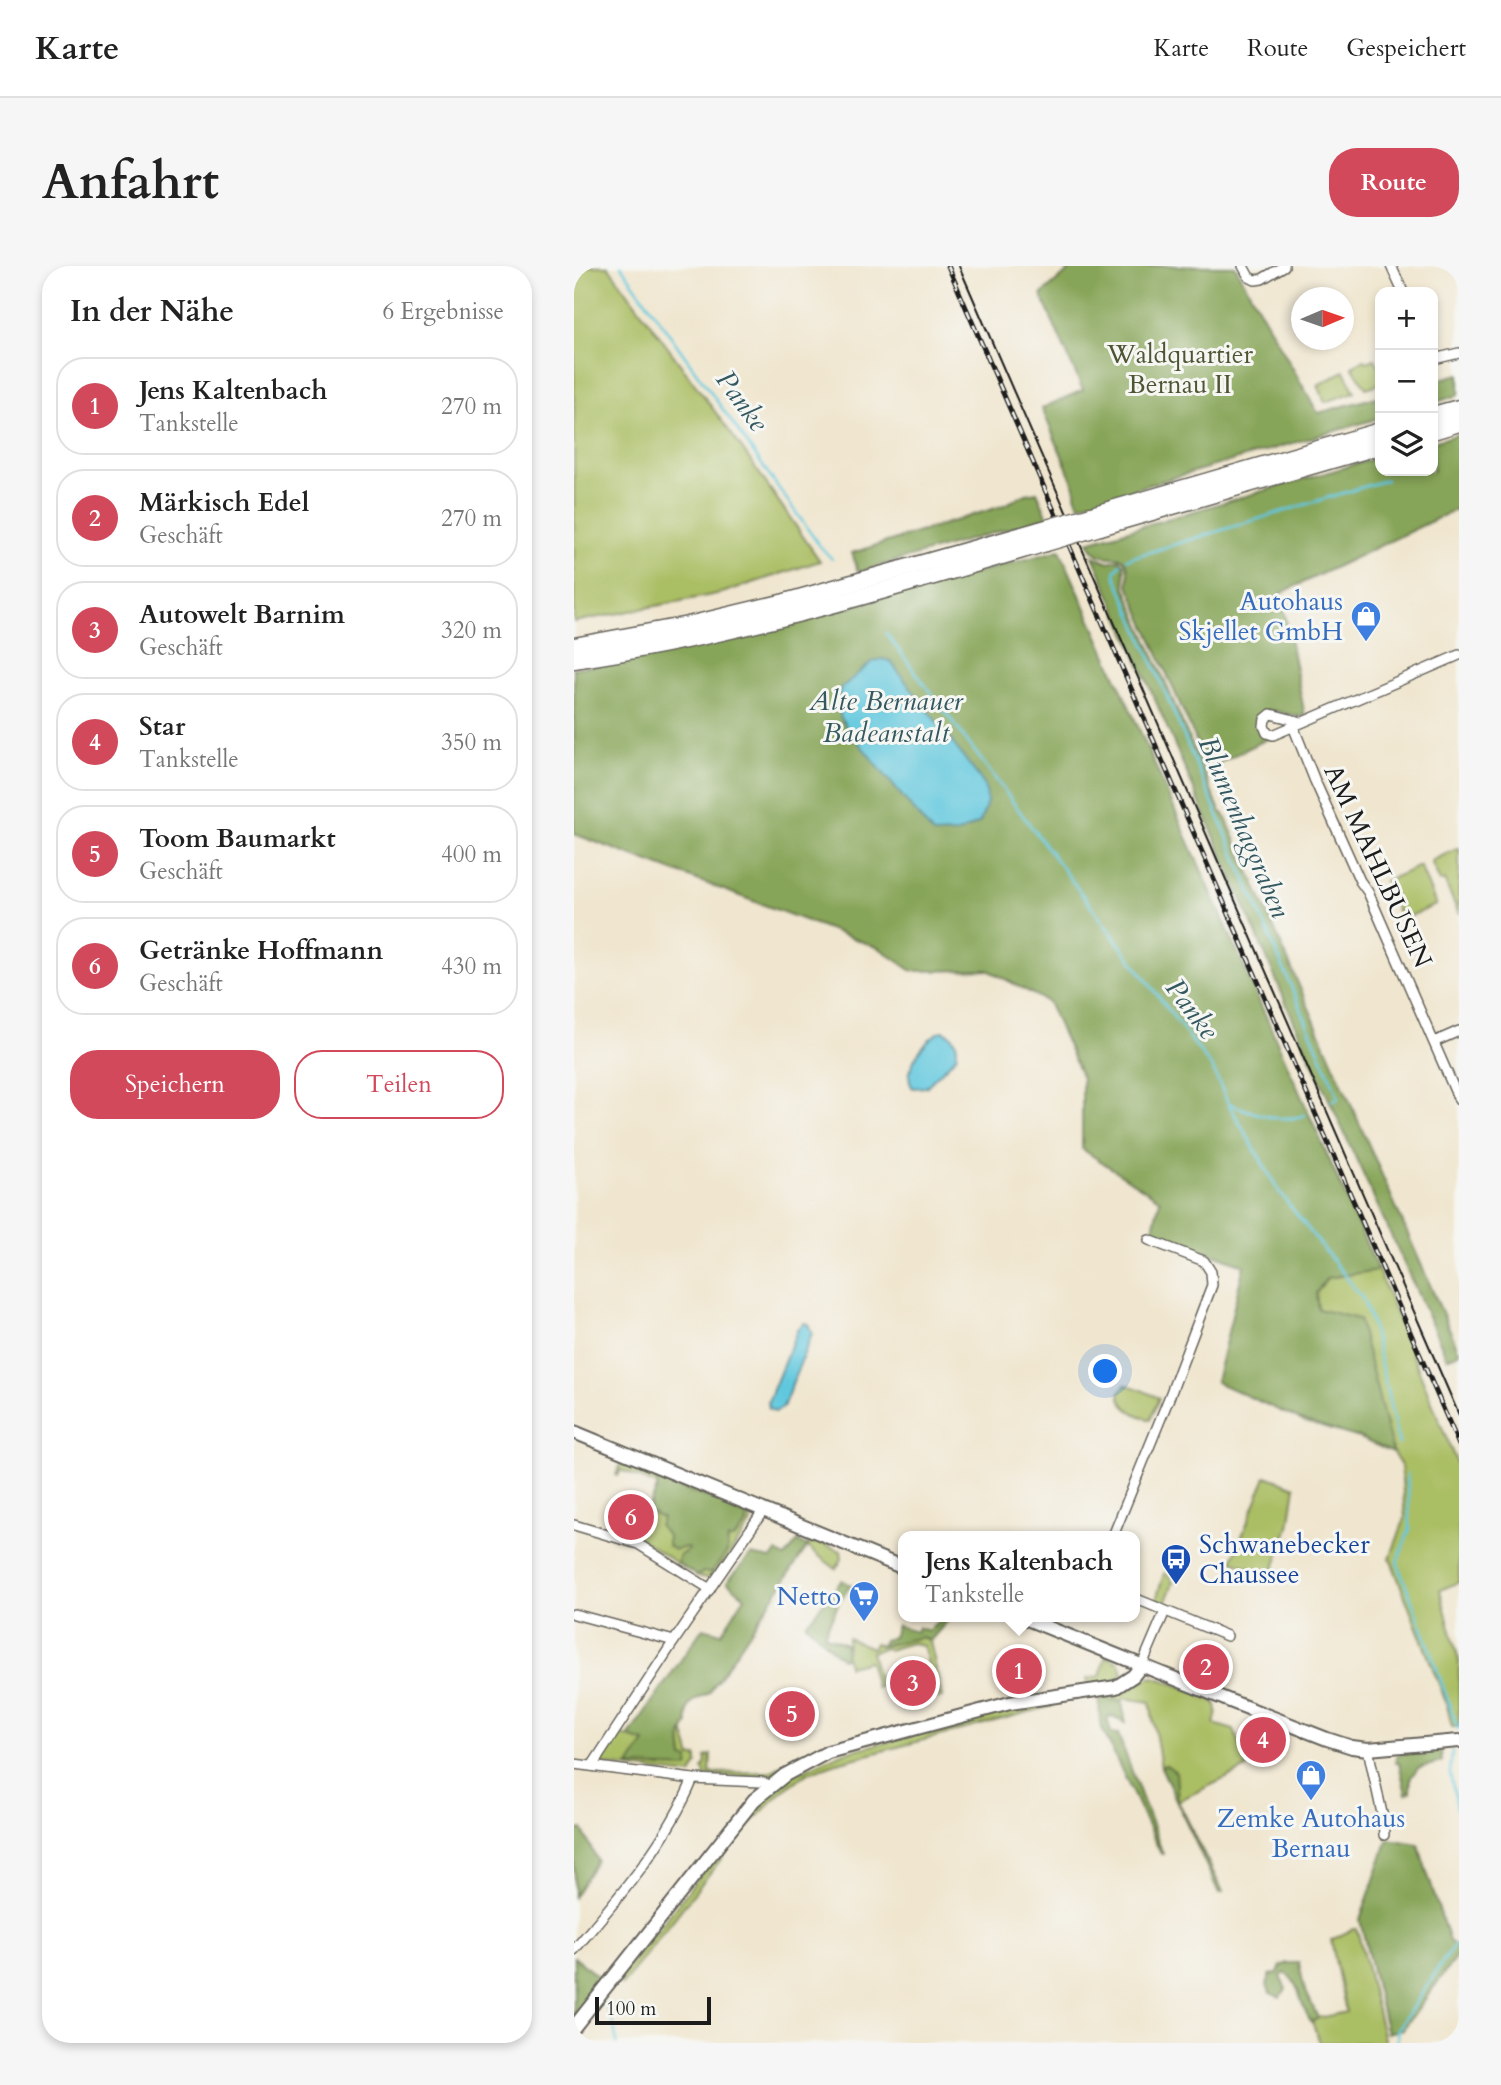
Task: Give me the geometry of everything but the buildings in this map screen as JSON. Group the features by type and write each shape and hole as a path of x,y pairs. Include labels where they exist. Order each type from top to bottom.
{"highway":[{"path":"1438,414 1459,408"},
{"path":"1438,429 1459,423"},
{"path":"1098,521 1375,433"},
{"path":"574,660 752,625 857,598 1098,521 1375,447"},
{"path":"574,646 676,627 785,602 1043,537"}],"main road":[{"path":"574,1432 898,1566"},
{"path":"1034,1622 1327,1740 1368,1749 1459,1741"},
{"path":"574,2027 754,1800 770,1785 806,1762 828,1752 1010,1703 1116,1687 1133,1676 1142,1665"}],"street":[{"path":"1243,266 1249,277 1255,281 1284,266"},
{"path":"1391,266 1401,287"},
{"path":"1438,358 1459,353"},
{"name":"AM MAHLBUSEN","path":"1459,655 1297,724 1326,807 1360,881 1368,891 1459,1100"},
{"path":"1434,1042 1459,1031"},
{"path":"1114,1531 1212,1285 1211,1272 1204,1261 1149,1240"},
{"path":"592,1766 763,1511"},
{"path":"574,1525 638,1544 710,1589"},
{"path":"1140,1600 1227,1636"},
{"path":"1142,1665 1165,1611"},
{"path":"574,1614 674,1641"},
{"path":"1368,1749 1383,1818 1384,1835"},
{"path":"574,1764 693,1779 761,1782 770,1785"},
{"path":"574,1950 658,1846 693,1779"}],"green space":[{"path":"574,266 608,266 741,447 820,561 722,593 574,622"},
{"name":"Waldquartier Bernau II","path":"1074,266 1235,266 1318,413 1375,397 1375,419 1079,505 1075,487 1042,408 1083,390 1041,295"},
{"path":"1375,359 1375,385 1366,388 1352,366 1364,360 1367,362"},
{"path":"1344,371 1355,392 1325,402 1318,385"},
{"path":"1459,374 1459,395 1438,401 1438,380"},
{"path":"1459,434 1459,508 1281,593 1305,716 1265,711 1261,726 1269,738 1211,767 1204,759 1128,585 1125,562 1121,558 1102,556 1095,552 1088,542 1375,458 1375,476 1438,476 1438,440"},
{"path":"1037,492 1048,517 858,572 852,553 1002,506 1026,494"},
{"path":"1060,550 1378,1270 1327,1278 1316,1293 1318,1309 1359,1319 1393,1453 1360,1438 1305,1422 1216,1382 1244,1265 1152,1232 1160,1200 1082,1149 1082,1078 1048,1002 988,970 912,971 879,948 574,834 574,668 753,633"},
{"path":"1093,556 1106,562 1119,560 1124,564 1125,588 1220,811 1224,814 1459,1353 1447,1358 1306,1049"},
{"path":"1459,848 1459,914 1444,880 1440,882 1431,861"},
{"path":"1420,866 1436,905 1401,920 1385,881"},
{"path":"1378,1270 1459,1469 1459,1582 1440,1590 1459,1661 1459,1727 1452,1727 1447,1705 1390,1558 1405,1518 1401,1466 1393,1453 1388,1436 1318,1309 1316,1293 1327,1278"},
{"path":"1125,1385 1159,1398 1150,1420 1130,1411 1123,1404 1119,1394"},
{"path":"628,1460 745,1507 750,1514 751,1523 715,1576 697,1576 707,1572 728,1539 734,1539 747,1523 715,1502 656,1477 659,1486 621,1470 618,1476 616,1475 621,1463"},
{"path":"1266,1476 1295,1487 1289,1527 1271,1576 1232,1561"},
{"path":"655,1477 731,1505 733,1510 746,1515 747,1523 733,1539 728,1539 727,1552 711,1573 703,1572 697,1576 678,1564 679,1556 689,1549 687,1547 674,1550 668,1546 668,1536 659,1526 662,1518 647,1511 658,1486"},
{"path":"647,1511 662,1518 690,1550 678,1564 637,1537"},
{"path":"811,1539 841,1551 842,1559 836,1569 807,1547"},
{"path":"798,1541 807,1547 709,1693 689,1706 688,1724 681,1740 683,1758 689,1759 688,1768 629,1766 645,1742 628,1737 703,1628 721,1633 745,1597 727,1582 751,1555 771,1559 777,1552 785,1557"},
{"path":"1164,1573 1173,1583 1165,1604 1156,1600"},
{"path":"842,1580 851,1585 840,1600 824,1635 846,1644 845,1658 841,1658 806,1624"},
{"path":"938,1622 947,1622 930,1641 922,1637 881,1646 884,1640 893,1637 897,1625 916,1632 918,1627 929,1631"},
{"path":"922,1637 930,1641 942,1697 937,1698 923,1645 912,1643 871,1652 880,1687 876,1688 869,1661 848,1666 845,1658 848,1638 872,1648 875,1643 881,1646"},
{"path":"1106,1656 1120,1663 1123,1673 1113,1682 1090,1687 1087,1679 1100,1676"},
{"path":"1154,1677 1210,1697 1217,1709 1214,1724 1234,1730 1247,1768 1178,1801 1175,1772 1166,1765 1161,1767 1150,1702 1123,1698 1122,1702 1099,1696 1124,1692 1142,1680"},
{"path":"1099,1696 1122,1702 1126,1723 1110,1716 1107,1718 1111,1733 1118,1734 1163,1854 1100,1724"},
{"path":"1053,1699 1052,1706 808,1773 781,1792 743,1831 622,1985 619,1979 754,1807 794,1774 845,1752 999,1710"},
{"path":"683,1729 691,1757 697,1756 697,1764 691,1775 603,1765 603,1757 619,1734 645,1742 630,1765 683,1758"},
{"path":"1441,1749 1442,1762 1418,1768 1411,1777 1410,1792 1406,1794 1399,1763 1395,1763 1397,1756 1402,1753"},
{"path":"711,1755 710,1773 770,1772 788,1762 785,1768 771,1777 705,1776 705,1757"},
{"path":"1166,1765 1176,1772 1178,1801 1223,1892 1219,1893 1161,1767"},
{"path":"582,1829 597,1860 574,1896 574,1831"},
{"path":"1388,1839 1418,1844 1449,1941 1459,1948 1459,1953 1403,2029 1387,2033 1360,1920"},
{"path":"1353,1929 1358,1933 1385,2043 1320,2043 1312,2022 1318,2018 1346,2012 1331,1940"},
{"path":"574,1957 603,1981 574,2017"},
{"path":"1299,1963 1304,1987 1318,2018 1312,2022 1295,1983 1285,1973 1280,1977 1286,1989 1280,1997 1270,1993 1267,1984 1270,1975 1278,1973 1281,1966"}],"water":[{"name":"Alte Bernauer Badeanstalt","path":"882,659 890,661 981,780 987,801 980,822 958,833 933,834 841,718 837,703 841,688 872,662"},
{"path":"943,1031 955,1041 956,1057 926,1087 913,1088 910,1081 912,1064 929,1039"},
{"path":"804,1323 808,1324 812,1333 783,1407 776,1412 769,1409 768,1402 798,1328"}],"waterway":[{"name":"Panke","path":"621,266 819,545 832,559"},
{"path":"1127,559 1386,480"},
{"name":"Blumenhaggraben","path":"1121,564 1115,575 1339,1098 1332,1101"},
{"name":"Panke","path":"886,633 1213,1069 1228,1103 1280,1193 1363,1299 1372,1325 1399,1444"},
{"path":"1230,1104 1277,1118 1305,1115"},
{"name":"Panke","path":"1407,1474 1410,1528 1397,1562 1458,1729"},
{"name":"Panke","path":"1452,1751 1450,1774 1459,1815"},
{"name":"Panke","path":"1398,2043 1397,2031 1454,1945 1459,1943"},
{"path":"606,2005 613,2021 617,2043"}],"tram line":[{"path":"959,266 1459,1415"}],"railway":[{"path":"948,266 1459,1445"}],"place":[{"name":"Autohaus Skjellet GmbH","path":"1366,643"},
{"name":"Getränke Hoffmann","path":"631,1517"},
{"name":"Schwanebecker Chaussee","path":"1176,1586"},
{"name":"Netto","path":"864,1623"},
{"name":"Märkisch Edel","path":"1206,1667"},
{"name":"Jens Kaltenbach","path":"1019,1671"},
{"name":"Autowelt Barnim","path":"913,1683"},
{"name":"Toom Baumarkt","path":"792,1714"},
{"name":"Star","path":"1263,1740"},
{"name":"Zemke Autohaus Bernau","path":"1311,1802"}]}
